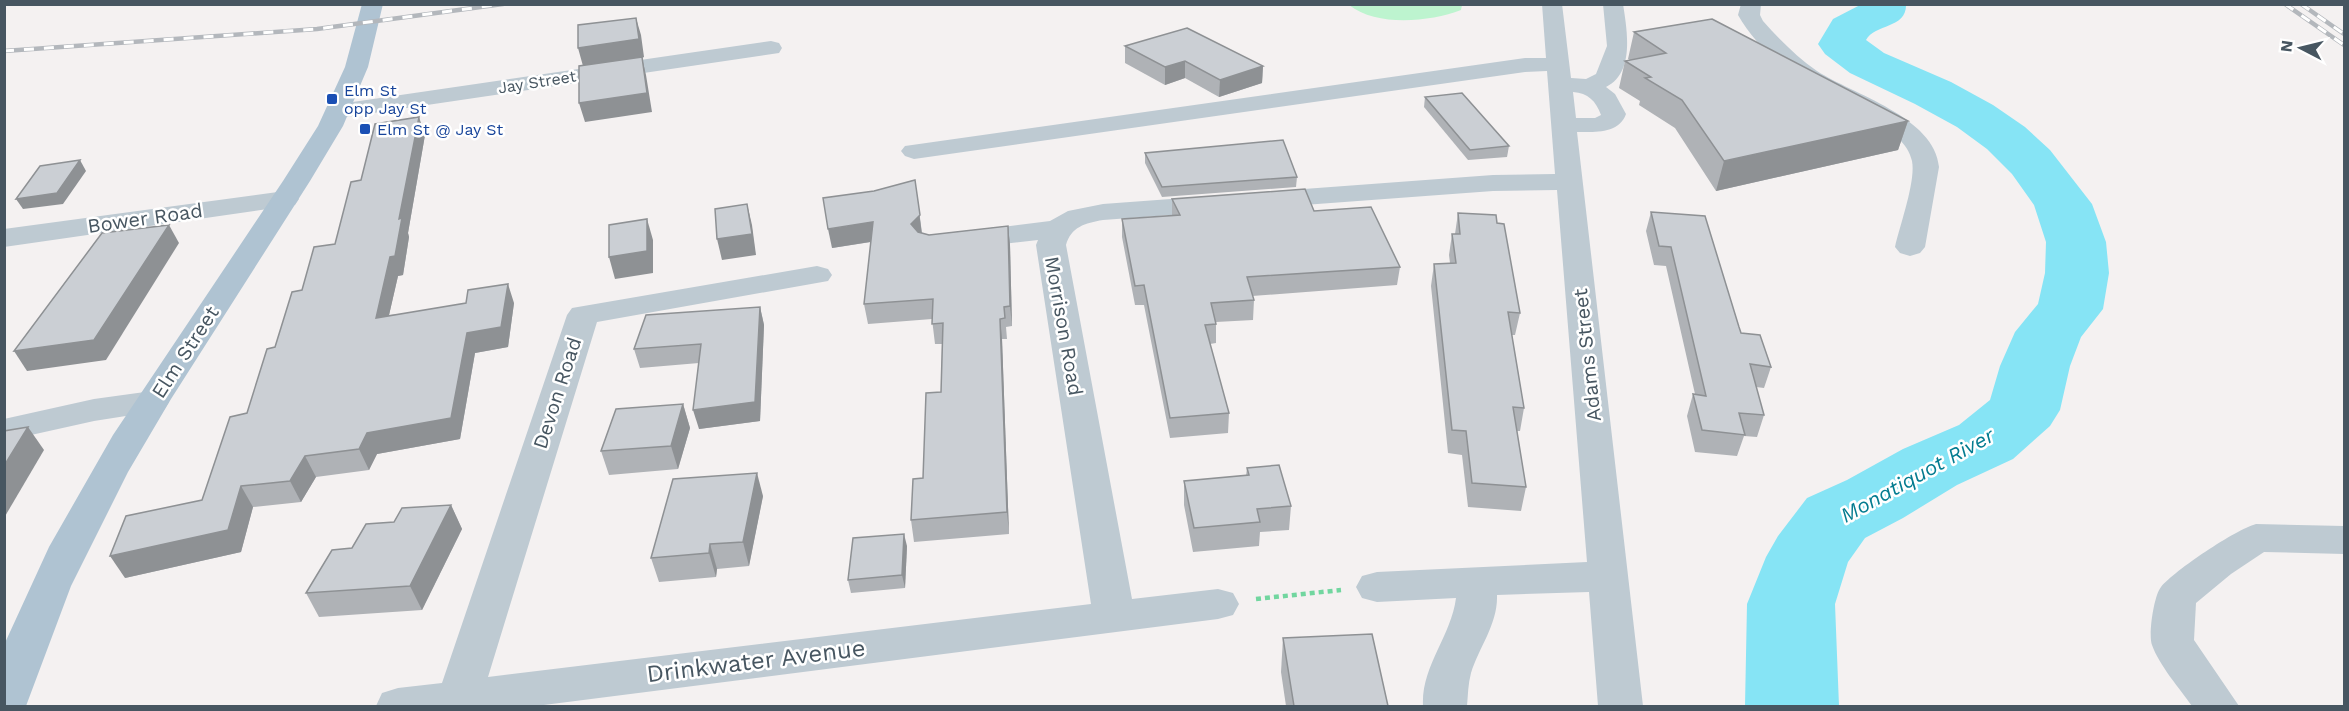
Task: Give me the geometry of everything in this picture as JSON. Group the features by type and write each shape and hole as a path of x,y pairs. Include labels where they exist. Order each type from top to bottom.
{"main road":[{"name":"Elm Street","path":"4,705 11,666 80,525 112,466 285,199 339,111 366,44 373,4"}],"street":[{"name":"Adams Street","path":"1552,4 1570,79 1565,125 1622,706"},
{"path":"1570,79 1606,78 1616,54 1618,38 1613,4"},
{"path":"1751,4 1749,15 1754,24 1799,68 1819,82 1895,125 1912,138 1922,151 1925,165 1910,247"},
{"name":"Jay Street","path":"339,111 771,48"},
{"path":"914,151 1525,65 1570,79 1610,104 1614,114 1612,119 1599,125 1565,125"},
{"name":"Morrison Road","path":"1114,616 1051,245 1056,229 1075,217 1103,212 1501,182 1571,182"},
{"name":"Bower Road","path":"4,238 285,199"},
{"path":"943,242 1056,229"},
{"name":"Devon Road","path":"459,698 583,315 817,274"},
{"path":"4,430 93,410 152,402"},
{"path":"2216,706 2172,642 2176,597 2217,564 2256,538 2344,540"},
{"path":"1377,588 1552,577 1609,577"},
{"path":"1445,706 1443,696 1453,658 1472,624 1477,608 1478,593 1474,582"},
{"name":"Drinkwater Avenue","path":"398,706 1218,604"}],"path":[{"path":"1218,604 1377,588"}],"green space":[{"path":"1462,4 1461,10 1448,14 1404,20 1374,17 1349,5"}],"building":[{"path":"636,18 639,39 578,48 578,25"},
{"path":"1712,19 1908,121 1724,161 1682,100 1645,78 1651,77 1625,61 1666,53 1634,32"},
{"path":"1187,28 1263,66 1220,80 1185,61 1165,67 1125,46"},
{"path":"642,57 647,93 579,103 579,66"},
{"path":"1462,93 1509,146 1470,150 1425,97"},
{"path":"419,117 399,219 402,218 395,256 390,257 376,318 466,303 468,290 508,284 501,327 467,333 451,418 367,433 359,449 305,456 290,481 241,486 228,530 110,556 126,516 202,500 230,417 247,413 267,349 275,347 292,292 302,290 314,247 335,244 351,182 361,180 375,124"},
{"path":"1283,140 1297,177 1162,187 1145,153"},
{"path":"80,160 57,193 16,199 40,166"},
{"path":"915,180 920,215 911,224 918,232 929,235 1008,226 1010,306 1004,307 1005,318 1000,319 1007,512 911,520 913,479 923,478 926,393 941,392 943,323 932,324 933,299 864,304 873,222 828,229 823,198 874,191"},
{"path":"1305,189 1314,211 1371,207 1400,267 1247,277 1254,300 1211,303 1216,324 1205,325 1229,413 1170,418 1144,285 1135,286 1122,219 1180,215 1172,199"},
{"path":"747,204 752,234 717,239 715,209"},
{"path":"1651,212 1705,216 1741,333 1760,335 1771,367 1750,364 1764,415 1739,413 1745,435 1702,430 1693,394 1706,396 1671,247 1659,246"},
{"path":"1458,213 1496,215 1497,223 1504,224 1520,313 1508,312 1524,408 1513,407 1526,487 1472,483 1466,431 1452,430 1434,264 1456,263 1452,234 1460,234"},
{"path":"647,219 647,251 609,257 609,225"},
{"path":"169,225 94,340 14,351 102,233"},
{"path":"760,307 755,402 693,410 701,344 634,349 646,315"},
{"path":"683,404 671,446 601,451 616,409"},
{"path":"28,427 4,466 4,431"},
{"path":"1279,465 1291,506 1257,509 1260,522 1194,528 1184,481 1249,475 1247,468"},
{"path":"757,473 743,542 710,544 709,553 651,558 673,479"},
{"path":"451,505 410,586 306,593 332,550 352,548 366,524 394,522 402,508"},
{"path":"904,534 902,575 848,580 853,538"},
{"path":"1372,634 1388,706 1294,706 1283,638"}],"waterway":[{"name":"Monatiquot River","path":"1792,706 1791,604 1808,557 1836,518 1875,499 1930,467 1986,442 2024,410 2035,366 2049,332 2070,309 2077,273 2076,242 2063,204 2031,162 2006,138 1975,116 1933,93 1867,63 1841,44 1853,25 1884,11 1884,4"}],"railway":[{"path":"4,51 317,29 503,4"},
{"path":"2285,4 2344,45"},
{"path":"2301,4 2344,34"}],"place":[{"name":"Elm St opp Jay St","path":"332,99"},
{"name":"Elm St @ Jay St","path":"365,129"}]}
